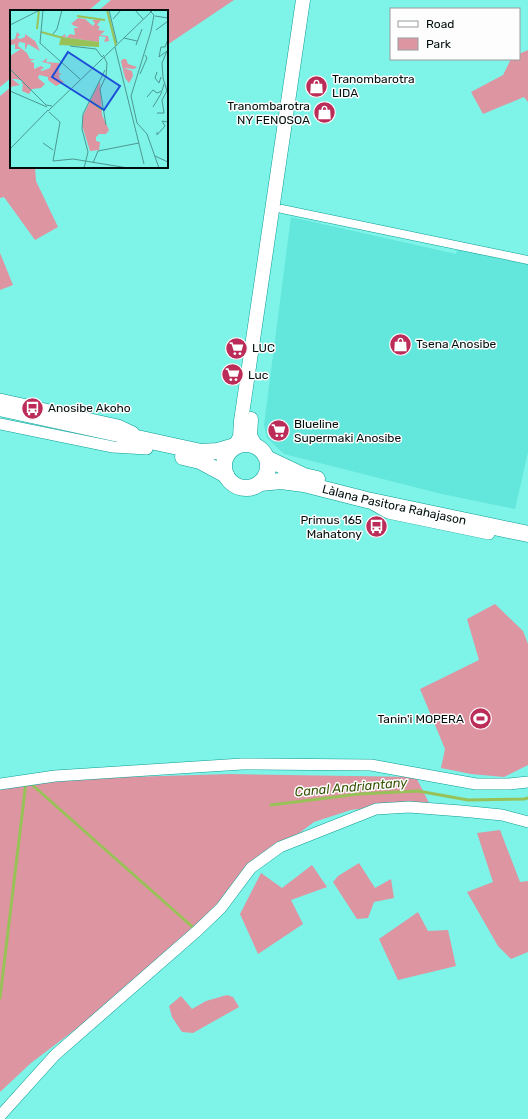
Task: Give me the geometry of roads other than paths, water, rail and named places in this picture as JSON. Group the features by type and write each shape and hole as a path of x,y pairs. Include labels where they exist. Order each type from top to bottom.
{"main road":[{"path":"0,408 119,434 148,444 200,461 226,475 235,485 241,487 254,487 260,483 268,472 268,459 260,448 255,445 244,443 218,451 201,452 148,444 0,416"},
{"path":"226,475 224,462 226,456 235,446"},
{"name":"Làlana Pasitora Rahajason","path":"268,459 304,476 528,525"},
{"name":"Làlana Pasitora Rahajason","path":"260,483 282,481 304,484 367,500 528,534"}],"street":[{"path":"235,446 240,437 241,421 303,0"},
{"path":"255,445 250,436 249,430 311,0"},
{"path":"282,209 528,260"},
{"path":"0,399 118,425 148,444"},
{"path":"0,424 113,448 148,444"},
{"path":"367,500 388,513 528,542"},
{"path":"0,784 55,776 242,764 370,765 476,784 509,784 528,782"},
{"path":"0,1116 56,1055 197,931 221,908 251,868 280,846 376,809 409,807 460,811 502,815 528,822"}],"waterway":[{"path":"0,998 26,782"},
{"path":"29,782 196,930"},
{"name":"Canal Andriantany","path":"271,805 359,794 418,791 468,800 528,798"}],"place":[{"name":"Tranombarotra LIDA","path":"317,86"},
{"name":"Tranombarotra NY FENOSOA","path":"325,113"},
{"name":"Tsena Anosibe","path":"401,344"},
{"name":"LUC","path":"237,348"},
{"name":"Luc","path":"232,375"},
{"name":"Anosibe Akoho","path":"32,408"},
{"name":"Blueline Supermaki Anosibe","path":"278,431"},
{"name":"Primus 165 Mahatony","path":"377,527"},
{"name":"Tanin'i MOPERA","path":"480,719"}]}
